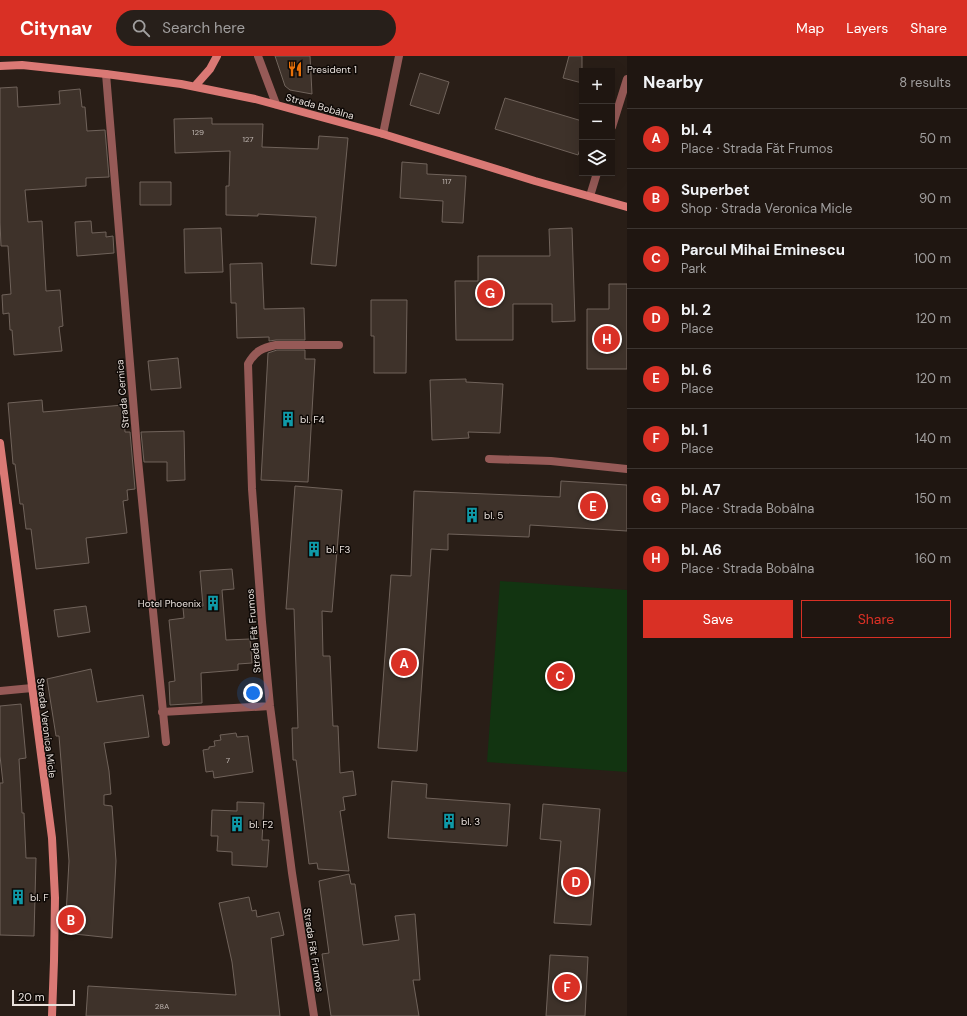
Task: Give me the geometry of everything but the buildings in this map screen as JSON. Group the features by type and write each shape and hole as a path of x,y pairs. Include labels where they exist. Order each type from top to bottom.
{"main road":[{"path":"195,86 210,69 217,56"},
{"name":"Strada Bobâlna","path":"0,66 22,66 106,74 195,86 276,104 383,134 535,181 627,207"},
{"name":"Strada Veronica Micle","path":"0,443 52,838 55,898 52,1016"}],"street":[{"path":"258,56 276,104"},
{"path":"383,134 399,56"},
{"name":"Strada Cernica","path":"106,74 138,460 166,742"},
{"path":"615,117 627,79"},
{"path":"590,196 596,176"},
{"name":"Strada Făt Frumos","path":"314,1016 292,873 270,706 252,489 248,364 258,351 266,347 276,345 339,345"},
{"path":"489,459 551,461 627,469"},
{"path":"0,691 32,688"},
{"path":"162,712 270,706"}],"green space":[{"path":"500,581 627,590 627,772 487,762"}],"place":[{"name":"President 1","path":"295,69"},
{"name":"bl. A7","path":"490,293"},
{"name":"bl. A6","path":"607,339"},
{"name":"bl. F4","path":"288,419"},
{"name":"bl. 6","path":"593,506"},
{"name":"bl. 5","path":"472,515"},
{"name":"bl. F3","path":"314,549"},
{"name":"Hotel Phoenix","path":"213,603"},
{"name":"bl. 4","path":"404,663"},
{"name":"Parcul Mihai Eminescu","path":"560,676"},
{"name":"bl. 3","path":"449,821"},
{"name":"bl. F2","path":"237,824"},
{"name":"bl. 2","path":"576,882"},
{"name":"bl. F","path":"18,897"},
{"name":"Superbet","path":"71,920"},
{"name":"bl. 1","path":"567,987"}]}
